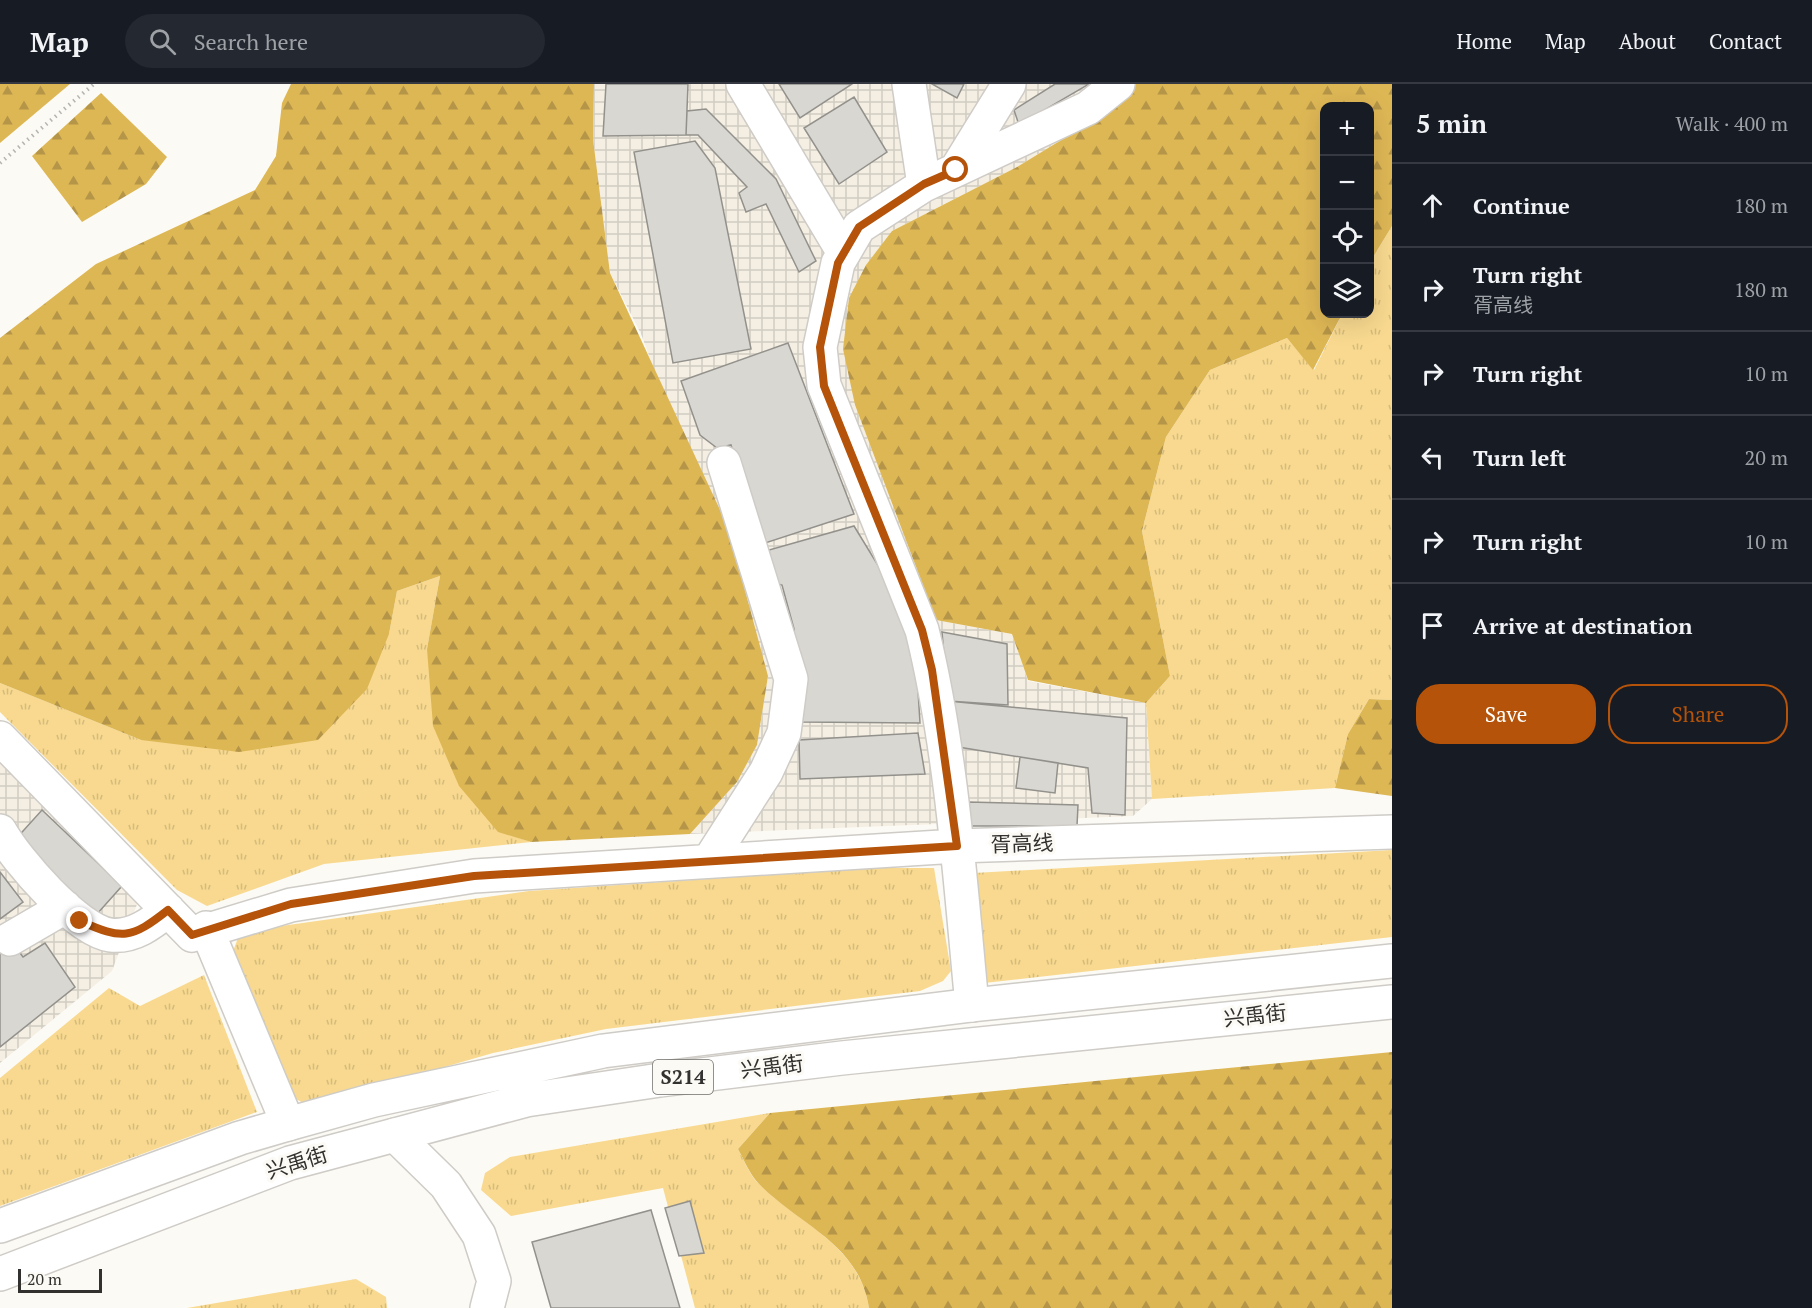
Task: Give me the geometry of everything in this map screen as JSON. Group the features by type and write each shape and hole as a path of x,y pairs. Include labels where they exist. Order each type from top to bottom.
{"main road":[{"path":"743,84 843,254"},
{"path":"909,84 924,184"},
{"path":"956,170 1009,84"},
{"path":"972,1005 957,846 932,670 922,630 824,386 820,347 838,263 859,227 924,184 1088,108 1118,84"},
{"path":"709,861 766,771 784,733 791,679 724,463"},
{"path":"0,738 168,910 199,931 288,1124"},
{"path":"0,831 13,854 80,921 110,935 142,930 168,910"},
{"name":"胥高线","path":"199,931 291,904 474,876 957,846 1392,832"},
{"path":"10,939 66,907"},
{"name":"兴禹街","path":"0,1226 240,1138 288,1124 374,1100 603,1051 972,1005 1392,961"},
{"name":"兴禹街","path":"0,1274 290,1162 526,1100 660,1080 842,1058 1392,1002"},
{"path":"395,1135 446,1185 479,1235 494,1281 487,1308"}],"path":[{"path":"0,162 94,84"}],"shaded area":[{"path":"594,84 1136,84 1112,109 1017,167 892,231 855,405 936,620 1012,634 1028,681 1146,703 1152,799 1133,816 690,834 737,782 757,745 768,676 641,334 610,273 593,139"},
{"path":"0,756 139,899 112,971 0,1063"}],"green space":[{"path":"0,84 70,84 0,143"},
{"path":"291,84 594,84 593,139 610,273 728,527 768,676 757,745 737,782 690,834 531,842 498,832 459,786 433,726 427,649 440,576 397,591 389,634 367,689 318,740 239,752 141,740 0,683 0,338 96,264 255,190 276,156 282,103"},
{"path":"1136,84 1392,84 1392,226 1374,255 1374,102 1320,102 1320,318 1340,318 1313,370 1287,338 1210,370 1166,437 1142,531 1170,676 1146,703 1028,680 1012,634 936,620 855,405 843,349 849,298 866,265 892,231 1017,167 1112,109"},
{"path":"101,93 167,157 146,184 82,222 32,156"},
{"path":"1392,226 1392,700 1369,699 1348,734 1335,788 1152,799 1146,703 1170,676 1142,531 1166,437 1210,370 1287,338 1314,370 1340,318 1374,318 1374,255"},
{"path":"440,576 427,649 498,831 531,842 324,864 207,906 177,890 0,712 0,683 141,740 389,634 397,591"},
{"path":"1369,699 1392,700 1392,796 1335,788 1348,734"},
{"path":"1392,850 1392,937 984,983 974,873"},
{"path":"873,868 934,868 951,971 943,981 920,991 606,1029 493,1053 309,1106 294,1098 232,954 238,938 260,929 529,891"},
{"path":"204,975 257,1112 0,1206 0,1078 109,988 140,1006"},
{"path":"1392,1052 1392,1308 869,1308 863,1286 841,1251 759,1184 738,1149 770,1113"},
{"path":"770,1113 738,1149 745,1163 759,1184 841,1251 863,1286 869,1308 695,1308 663,1188 511,1216 481,1190 485,1173 510,1157"},
{"path":"356,1279 386,1297 387,1308 187,1308"}],"building":[{"path":"606,84 688,84 686,135 603,136"},
{"path":"779,84 852,84 800,118"},
{"path":"932,84 964,84 957,98"},
{"path":"1055,84 1089,84 1019,125 1014,110"},
{"path":"854,97 887,152 839,184 804,128"},
{"path":"706,109 776,179 816,261 799,272 766,204 746,212 739,193 747,187 698,135 686,135 687,111"},
{"path":"695,141 715,168 751,349 673,363 634,152"},
{"path":"788,343 854,514 762,544 731,445 717,448 700,435 681,381"},
{"path":"854,526 898,598 915,642 920,723 801,722 794,629 782,585 774,583 769,550"},
{"path":"942,632 1007,644 1008,705 948,701"},
{"path":"948,701 1127,718 1125,815 1092,813 1088,768 952,746"},
{"path":"918,733 925,774 800,779 799,740"},
{"path":"1020,757 1058,763 1055,793 1016,788"},
{"path":"968,802 1078,805 1077,826 968,826"},
{"path":"42,810 122,886 97,914 14,841"},
{"path":"0,872 23,902 0,919"},
{"path":"0,926 23,957 45,943 75,987 0,1047"},
{"path":"690,1201 704,1253 679,1256 665,1208"},
{"path":"651,1210 680,1308 551,1308 532,1242"}],"route":[{"path":"80,921 110,935 142,930 168,910 192,935 206,928 291,904 474,876 957,846 932,670 922,630 824,386 820,347 838,263 859,227 924,184 956,170"}]}
